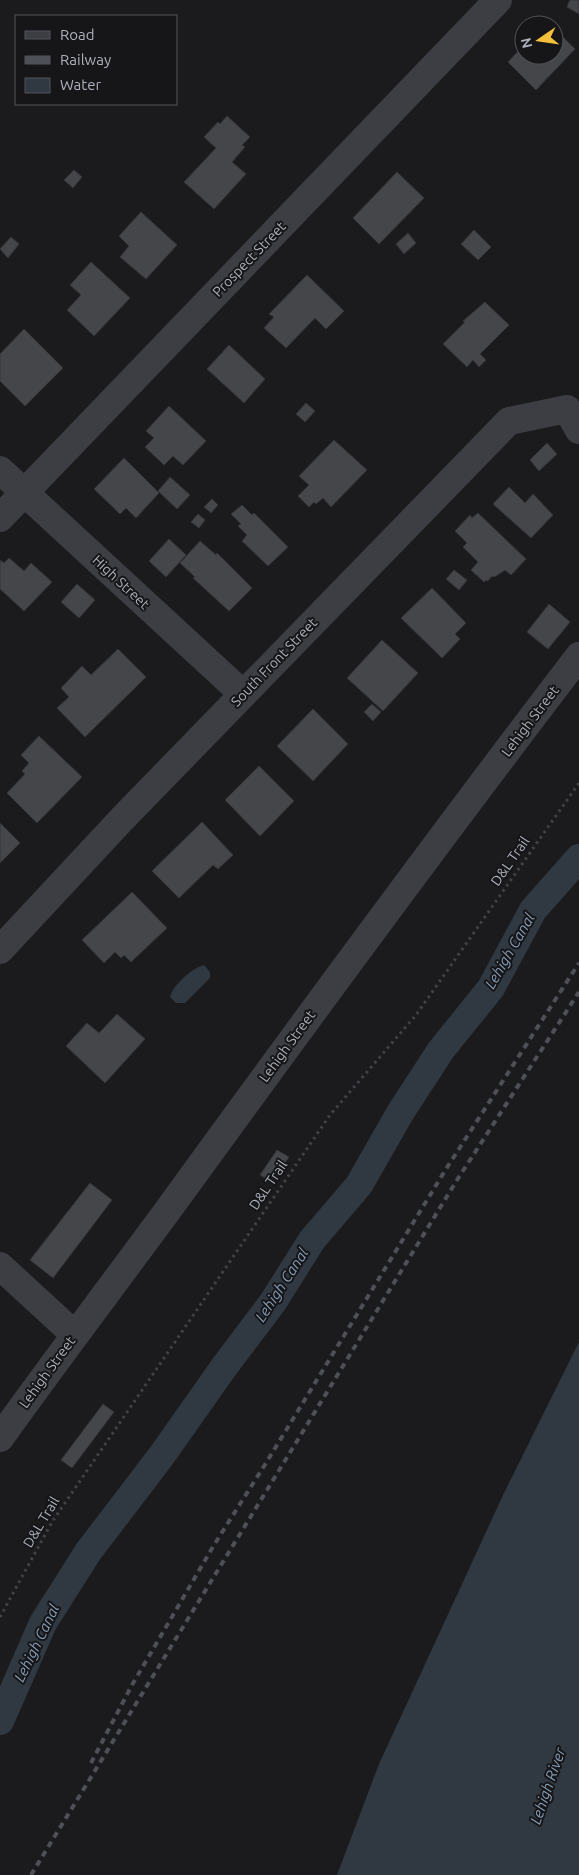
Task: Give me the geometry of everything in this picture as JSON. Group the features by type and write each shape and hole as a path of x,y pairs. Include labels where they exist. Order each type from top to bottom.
{"street":[{"name":"Prospect Street","path":"0,518 498,0"},
{"name":"South Front Street","path":"0,950 122,818 509,421 573,419"},
{"name":"High Street","path":"0,470 243,694"},
{"name":"Lehigh Street","path":"0,1438 74,1334 118,1277 325,994 579,656"},
{"path":"0,1266 74,1334"}],"path":[{"name":"D&L Trail","path":"0,1617 52,1522 330,1115 416,1015 579,783"}],"water":[{"path":"204,965 210,972 210,978 185,1003 176,1003 170,997 175,987 189,973"},
{"name":"Lehigh River","path":"579,1342 579,1875 337,1875 379,1764 504,1493"}],"building":[{"path":"570,0 579,0 579,14 567,7"},
{"path":"564,38 575,49 564,61"},
{"path":"514,56 514,65 560,65 536,90 508,62"},
{"path":"227,116 250,137 242,145 245,147 232,162 246,174 214,209 184,182 216,148 204,137 218,122 220,124"},
{"path":"74,170 82,177 73,188 64,180"},
{"path":"397,172 424,198 379,244 353,218"},
{"path":"141,212 177,245 146,279 120,257 129,246 119,236"},
{"path":"474,230 491,247 478,260 461,244"},
{"path":"408,233 416,243 404,254 396,244"},
{"path":"11,237 19,244 8,258 0,249"},
{"path":"91,262 130,298 94,336 67,310 81,295 70,285"},
{"path":"307,275 344,311 326,329 315,318 286,348 264,328 274,317 269,314"},
{"path":"485,302 509,325 480,354 486,360 479,367 473,360 467,367 443,344 465,322 463,321"},
{"path":"24,329 63,368 25,406 0,381 0,354"},
{"path":"229,345 265,379 244,403 207,369"},
{"path":"306,403 315,411 305,422 296,414"},
{"path":"169,406 206,441 183,465 173,456 164,465 145,447 154,438 146,431"},
{"path":"334,440 367,470 331,507 323,498 316,504 314,502 309,507 298,496 309,485 299,476"},
{"path":"547,443 557,454 539,471 530,460"},
{"path":"124,458 159,493 136,518 126,508 120,514 94,489"},
{"path":"170,477 190,495 177,509 158,491"},
{"path":"509,487 525,503 533,494 553,515 531,538 493,504"},
{"path":"212,499 218,505 211,513 204,507"},
{"path":"242,505 252,515 254,513 288,547 268,566 242,541 247,535 238,526 241,524 231,514"},
{"path":"478,513 526,559 511,575 505,570 484,582 471,570 478,562 463,547 467,543 455,531 470,515 472,518"},
{"path":"198,514 205,520 199,528 191,522"},
{"path":"169,539 186,555 166,577 149,561"},
{"path":"200,541 216,555 217,553 252,588 229,611 193,578 195,577 180,563"},
{"path":"9,558 24,571 31,563 52,582 24,611 0,589 0,560 4,563"},
{"path":"454,570 467,580 459,590 446,579"},
{"path":"77,584 95,600 79,618 61,602"},
{"path":"432,588 466,623 455,634 460,639 442,658 401,618"},
{"path":"549,604 570,622 548,649 527,632"},
{"path":"382,640 418,673 383,711 347,678"},
{"path":"118,649 146,677 85,737 57,708 69,697 61,688 82,666 91,675"},
{"path":"372,704 381,712 373,721 364,712"},
{"path":"313,709 348,744 313,781 277,746"},
{"path":"39,736 82,777 37,823 7,793 25,774 22,771 29,763 21,755"},
{"path":"259,766 294,801 260,836 225,800"},
{"path":"202,822 233,855 218,869 213,865 179,898 152,871"},
{"path":"0,823 20,843 0,863"},
{"path":"132,892 167,928 131,962 124,955 121,958 115,952 104,963 82,940"},
{"path":"117,1014 145,1039 105,1083 66,1046 87,1023 99,1033"},
{"path":"277,1150 289,1157 272,1182 260,1175"},
{"path":"90,1183 112,1200 53,1278 30,1260"},
{"path":"103,1404 114,1412 72,1468 61,1460"}],"waterway":[{"name":"Lehigh Canal","path":"0,1721 43,1623 88,1552 162,1455 273,1302 312,1240 359,1185 400,1113 441,1050 491,988 533,910 579,858"}],"railway":[{"path":"91,1763 132,1685 214,1545 446,1169 579,963"},
{"path":"31,1875 457,1180 579,992"}]}
